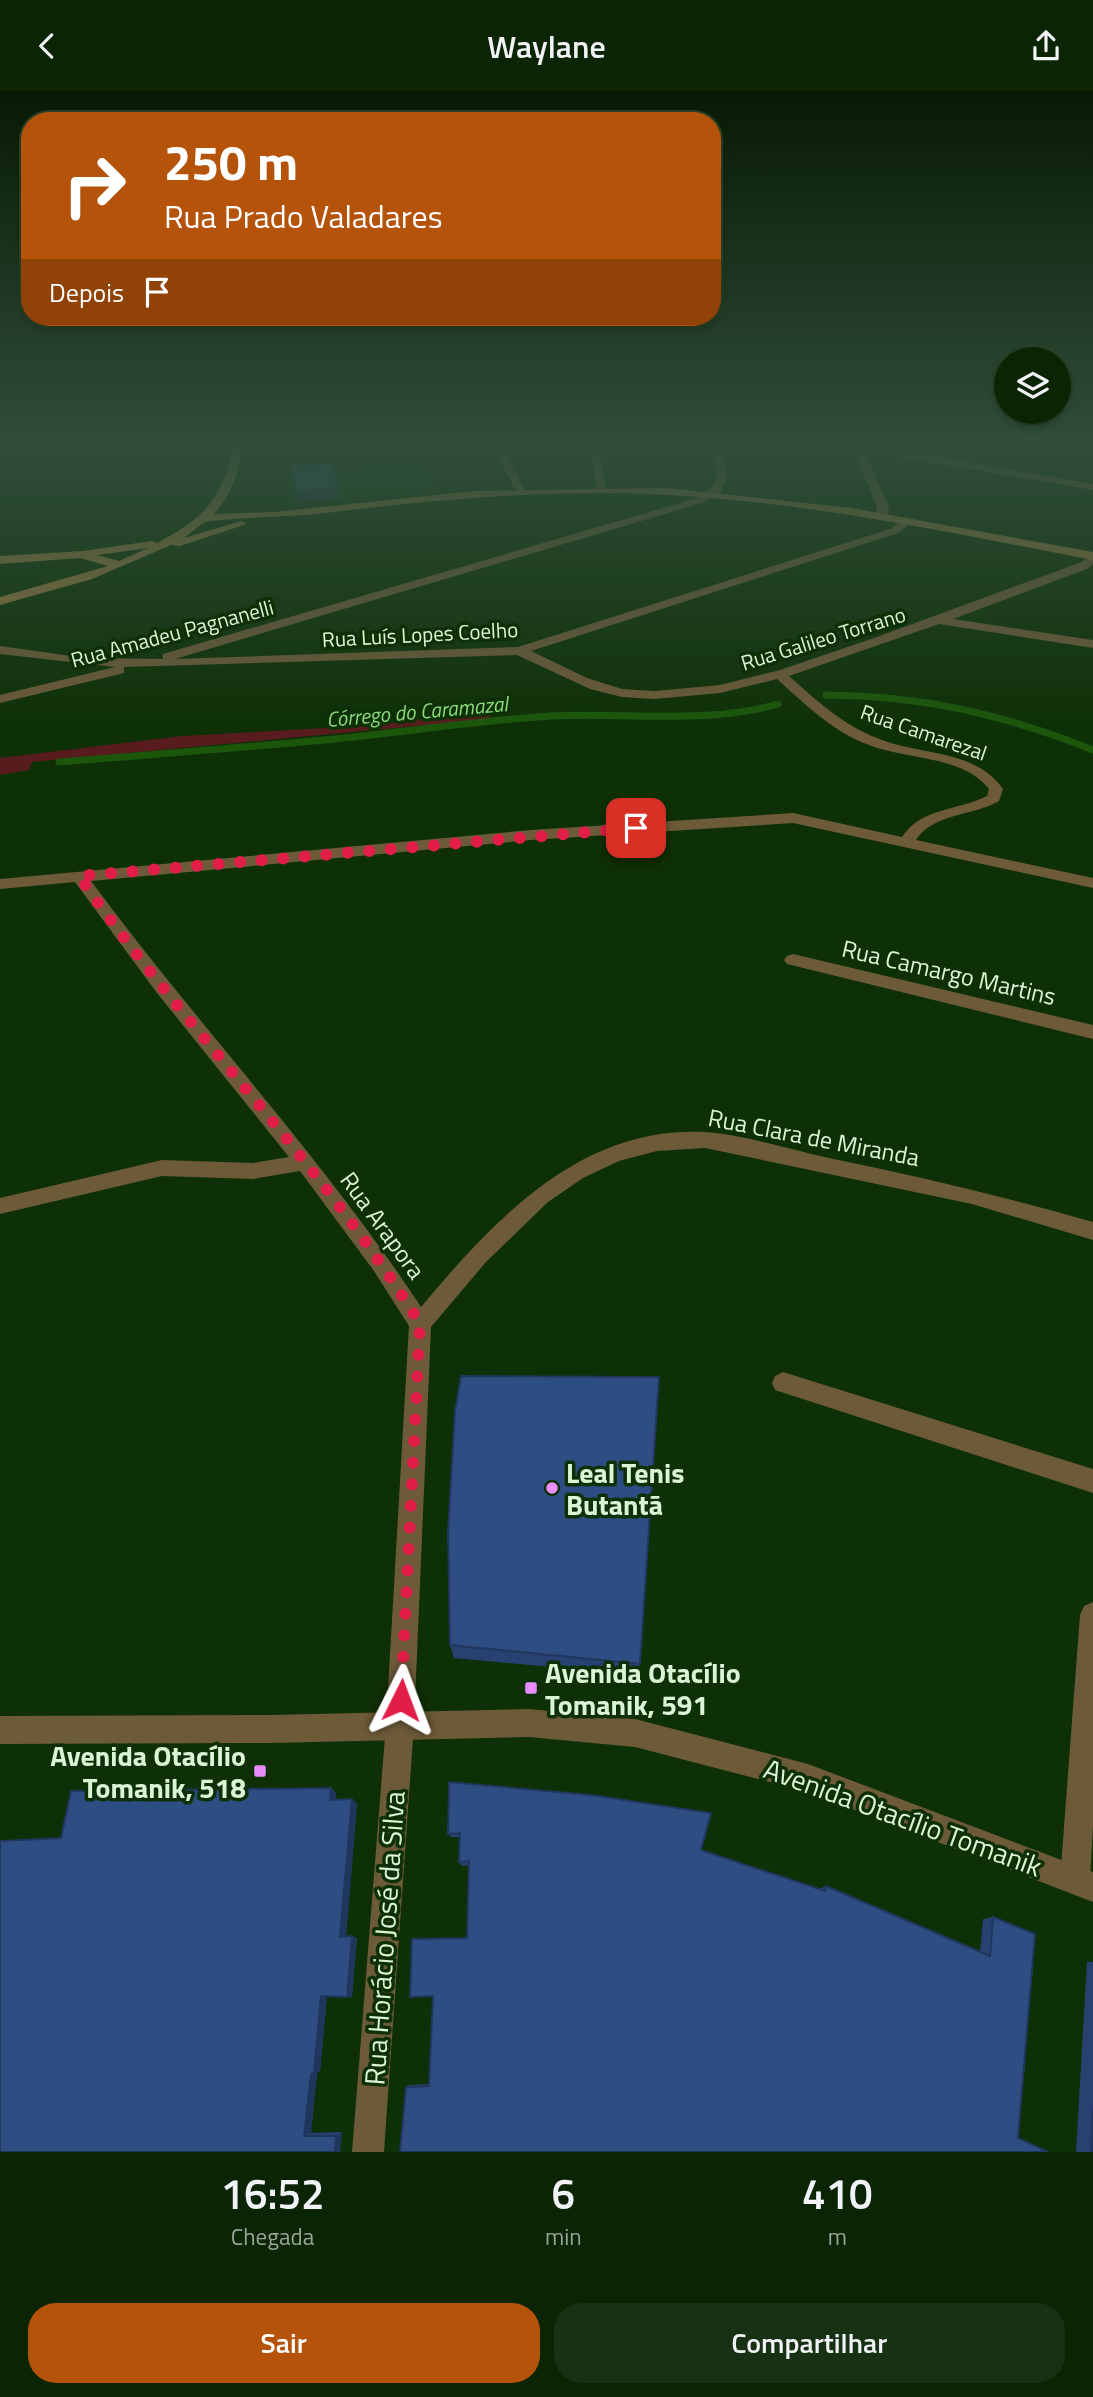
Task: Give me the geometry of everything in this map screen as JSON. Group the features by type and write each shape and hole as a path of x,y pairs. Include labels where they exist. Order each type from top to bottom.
{"main road":[{"path":"0,601 94,574 146,553 176,537"},
{"path":"146,553 197,537"},
{"path":"987,537 1093,557"},
{"path":"0,560 43,558 168,543"},
{"path":"80,554 118,565"},
{"path":"43,558 73,562 94,574"}],"street":[{"name":"Rua Amadeu Pagnanelli","path":"0,699 146,664 578,537"},
{"name":"Rua Luís Lopes Coelho","path":"0,650 86,662 146,664 519,650 875,537"},
{"name":"Rua Galileo Torrano","path":"519,650 602,688 620,692 688,692 781,675 942,621 1083,566 1093,557"},
{"path":"942,621 1093,645"},
{"name":"Rua Camarezal","path":"781,675 816,707 855,733 889,747 972,767 989,776 996,789 994,797 978,806 939,814 918,827 906,843"},
{"path":"0,884 530,835 793,818 1093,883"},
{"name":"Rua Arapora","path":"79,876 304,1162 391,1277 420,1324"},
{"name":"Rua Camargo Martins","path":"793,961 1093,1032"},
{"name":"Rua Clara de Miranda","path":"420,1324 492,1237 551,1187 612,1156 677,1139 705,1140 972,1196 1093,1231"},
{"path":"0,1206 162,1168 253,1171 304,1162"},
{"path":"400,1724 420,1324"},
{"path":"783,1383 1093,1481"},
{"path":"1084,1883 1093,1615"},
{"name":"Avenida Otacílio Tomanik","path":"0,1730 271,1729 529,1723 635,1733 808,1778 1084,1883"},
{"name":"Rua Horácio José da Silva","path":"368,2152 400,1724"}],"shaded area":[{"path":"495,710 490,711 491,719 32,762 29,770 0,775 0,758 182,736 365,726"}],"building":[{"name":"Leal Tenis Butantã","path":"461,1376 659,1377 640,1664 450,1645 448,1532 455,1411"},
{"path":"449,1782 591,1795 711,1813 701,1850 825,1891 826,1886 990,1956 993,1917 1035,1934 1018,2138 1048,2152 400,2152 406,2087 429,2086 433,1996 410,1997 412,1939 467,1938 469,1861 459,1862 460,1833 448,1834"},
{"path":"331,1788 330,1800 352,1799 340,1937 352,1936 347,1997 321,1996 314,2073 311,2074 304,2136 336,2136 335,2152 0,2152 0,1841 61,1838 71,1791"},
{"path":"1093,2107 1093,2152 1091,2152"}],"waterway":[{"name":"Córrego do Caramazal","path":"826,695 895,699 962,709 1028,727 1093,750"},
{"name":"Córrego do Caramazal","path":"59,762 313,741 521,718 580,715 694,716 778,704"}],"place":[{"name":"Leal Tenis Butantã","path":"552,1488"},
{"name":"Avenida Otacílio Tomanik, 591","path":"531,1688"},
{"name":"Avenida Otacílio Tomanik, 518","path":"260,1771"}],"route":[{"path":"401,1700 420,1324 391,1277 304,1162 79,876 530,835 636,828"}]}
